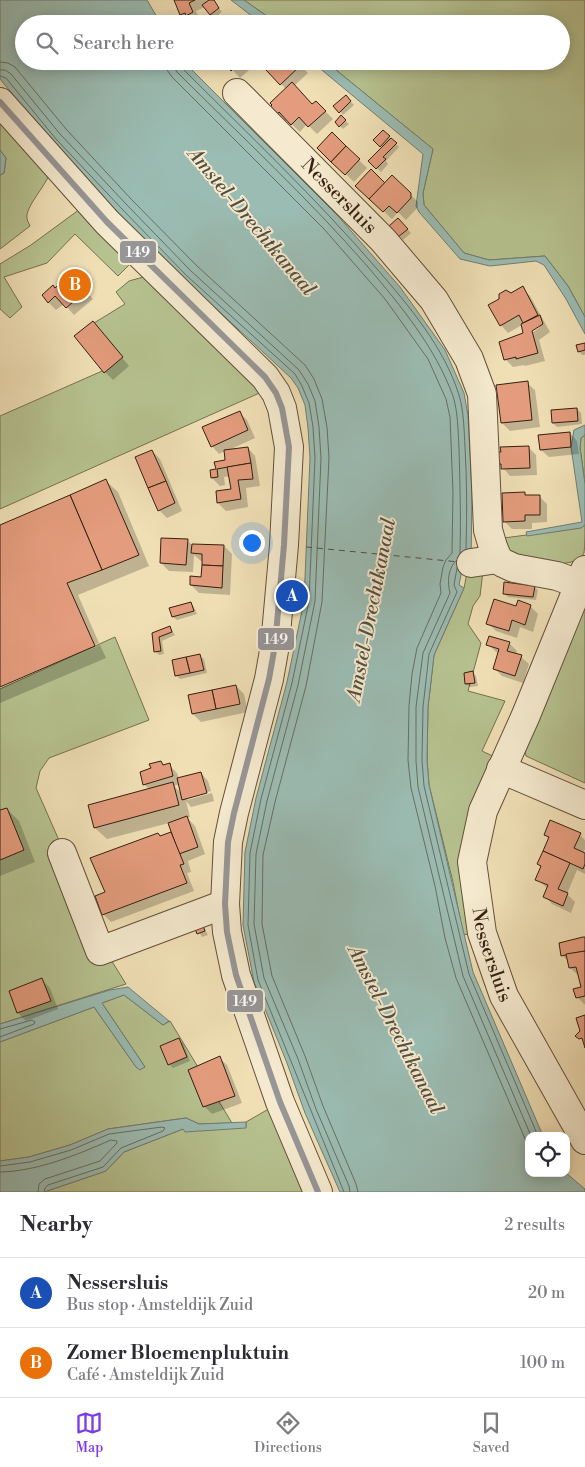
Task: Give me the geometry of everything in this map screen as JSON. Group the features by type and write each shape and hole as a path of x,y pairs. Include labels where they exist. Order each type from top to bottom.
{"street":[{"name":"Nessersluis","path":"238,93 383,240 434,300 469,359 482,394 488,530 498,559 514,568 557,576 582,577 526,714 483,811 472,862 482,933 504,996 585,1140"},
{"path":"0,102 106,222 249,361 276,393 286,428 289,447 295,546 269,679 228,842 225,904 227,932 236,975 280,1102 318,1192"},
{"path":"470,562 498,559"},
{"path":"501,769 585,805"},
{"path":"62,852 100,951 225,904"}],"green space":[{"path":"244,0 585,0 585,317 568,286 545,256 489,260 464,253 424,205 423,193 433,149 336,70 570,70 570,15 265,15"},
{"path":"0,117 49,175 27,214 30,226 0,249 0,175 4,173 6,158 0,150"},
{"path":"80,209 132,262 118,276 75,234 47,263 4,277 22,307 10,318 0,309 0,264 31,245"},
{"path":"147,276 264,391 0,509 0,416 109,368 94,323 125,304 116,292 129,281"},
{"path":"585,435 585,484 580,447 581,438"},
{"path":"585,525 584,553 579,559 571,562 549,563 526,559 509,551 496,539 580,528"},
{"path":"483,571 480,596 473,606 468,624 481,643 468,691 505,701 482,751 497,758 473,819 478,936 463,934 453,882 429,785 427,760 428,707 434,655 464,588 467,573"},
{"path":"585,586 585,783 526,756 525,750"},
{"path":"115,637 149,720 49,758 40,771 36,788 113,963 126,984 0,1024 0,689"},
{"path":"124,995 163,1025 170,1021 232,1123 199,1124 186,1118 108,1129 70,1145 29,1157 0,1161 0,1042 94,1007 136,1067 140,1069 145,1067 102,1003"},
{"path":"272,1107 307,1192 44,1192 106,1171 124,1152 183,1129 246,1127 246,1122"}],"water":[{"name":"Amstel-Drechtkanaal","path":"0,0 147,0 156,15 15,15 15,70 192,70 338,216 400,287 445,350 464,393 468,415 472,493 471,563 462,570 459,585 464,588 434,655 428,707 427,760 429,785 473,972 541,1132 525,1132 525,1177 570,1176 585,1189 585,1192 340,1192 305,1113 254,982 243,925 245,852 256,798 287,682 304,601 310,458 305,405 298,388 291,378 183,278 118,213 52,142 0,79"},
{"path":"231,0 244,0 265,15 250,15"},
{"path":"322,70 336,70 433,149 423,193 424,205 464,253 489,260 545,256 568,286 585,317 585,334 566,299 544,265 536,261 490,266 460,259 419,212 416,206 423,154"},
{"path":"0,150 6,158 4,173 0,175"},
{"path":"585,425 585,435 581,438 580,448 585,484 585,525 581,528 527,536 526,532 582,522 571,447 574,430"},
{"path":"128,987 169,1021 163,1025 124,995 102,1003 145,1067 140,1070 94,1007 0,1042 0,1024 110,990"},
{"path":"186,1118 199,1124 246,1122 246,1128 185,1132 183,1129 124,1152 106,1171 44,1192 0,1192 0,1161 29,1157 70,1145 108,1129"}],"building":[{"path":"174,0 195,0 189,3 193,12 188,15 185,13 180,15"},
{"path":"209,0 214,0 219,8 210,15 202,5"},
{"path":"266,70 296,70 280,85"},
{"path":"292,82 312,104 316,101 326,111 308,127 299,117 291,125 279,112 275,117 268,109 272,105 270,103"},
{"path":"346,95 351,101 339,113 333,106"},
{"path":"341,115 346,120 339,127 335,122"},
{"path":"383,130 390,136 380,147 373,140"},
{"path":"332,132 346,146 331,162 317,148"},
{"path":"391,138 397,143 383,157 386,159 376,169 368,161"},
{"path":"346,146 360,159 345,175 331,162"},
{"path":"371,169 385,183 369,199 355,186"},
{"path":"392,175 411,193 411,198 397,213 389,206 383,212 369,199"},
{"path":"398,218 408,229 398,237 389,226"},
{"path":"72,273 86,291 66,308 55,296 48,303 42,295 53,285 55,288"},
{"path":"523,286 538,315 523,323 519,315 500,326 488,305 499,299 499,294 506,290 511,293"},
{"path":"540,315 543,324 532,331 538,353 504,360 499,342 523,333 521,324"},
{"path":"93,321 123,357 104,373 74,336"},
{"path":"585,343 585,350 578,352 576,345"},
{"path":"528,381 532,420 501,423 496,385"},
{"path":"577,408 578,421 552,423 551,410"},
{"path":"240,411 248,430 211,447 202,427"},
{"path":"570,432 571,447 540,450 538,435"},
{"path":"529,446 530,468 501,469 501,464 498,464 497,452 501,452 500,447"},
{"path":"248,447 251,463 217,469 218,477 211,478 210,470 216,469 214,462 225,460 224,450"},
{"path":"152,450 166,481 148,488 135,457"},
{"path":"251,463 253,479 238,480 241,499 217,503 216,491 231,489 227,467"},
{"path":"106,479 139,555 102,570 70,495"},
{"path":"166,481 175,503 158,511 148,488"},
{"path":"525,492 525,495 540,495 540,515 525,515 525,521 503,522 502,493"},
{"path":"70,495 102,570 67,583 95,646 0,687 0,525"},
{"path":"161,538 188,539 186,565 160,563"},
{"path":"192,544 224,545 223,566 202,565 202,554 191,553"},
{"path":"202,565 223,566 222,588 190,585 190,576 201,577"},
{"path":"504,582 535,586 533,597 503,594"},
{"path":"494,599 516,606 518,600 531,605 525,625 512,620 509,631 486,624"},
{"path":"191,602 194,611 172,617 169,608"},
{"path":"170,626 172,632 159,637 161,651 154,652 152,633"},
{"path":"489,636 510,642 507,651 522,655 515,676 493,669 499,649 486,645"},
{"path":"200,654 204,670 190,673 186,657"},
{"path":"186,657 190,673 175,676 172,660"},
{"path":"473,671 475,683 465,684 464,673"},
{"path":"236,685 240,704 216,709 212,690"},
{"path":"212,690 216,709 192,714 188,695"},
{"path":"161,761 163,765 170,763 173,776 143,785 140,772 151,768 149,764"},
{"path":"201,772 207,793 182,800 177,778"},
{"path":"173,782 179,805 94,828 88,805"},
{"path":"7,808 24,850 0,860 0,810"},
{"path":"187,816 198,847 179,854 168,823"},
{"path":"550,820 581,833 574,848 585,853 583,869 543,851 549,837 544,835"},
{"path":"171,832 184,864 180,865 187,883 102,915 95,896 105,892 90,858 158,833 160,836"},
{"path":"543,851 570,863 558,889 568,893 563,906 543,897 548,885 535,880 541,866 537,864"},
{"path":"202,923 205,931 197,934 194,926"},
{"path":"585,937 585,951 561,956 559,943"},
{"path":"585,951 585,996 576,998 573,989 581,987 576,967 569,968 566,954"},
{"path":"42,978 51,1001 17,1013 9,991"},
{"path":"585,1015 585,1048 582,1038 579,1039 575,1036 580,1031 576,1018"},
{"path":"179,1038 187,1057 168,1065 160,1046"},
{"path":"220,1056 235,1096 203,1107 188,1070"}],"ferry route":[{"path":"306,547 459,562"}],"transit line":[{"name":"149","path":"0,102 107,222 265,377 276,393 282,408 289,447 284,545 275,645 269,679 228,842 225,904 227,932 236,975 280,1102 318,1192"}],"place":[{"name":"Zomer Bloemenpluktuin","path":"75,285"},
{"name":"Nessersluis","path":"292,596"}]}
